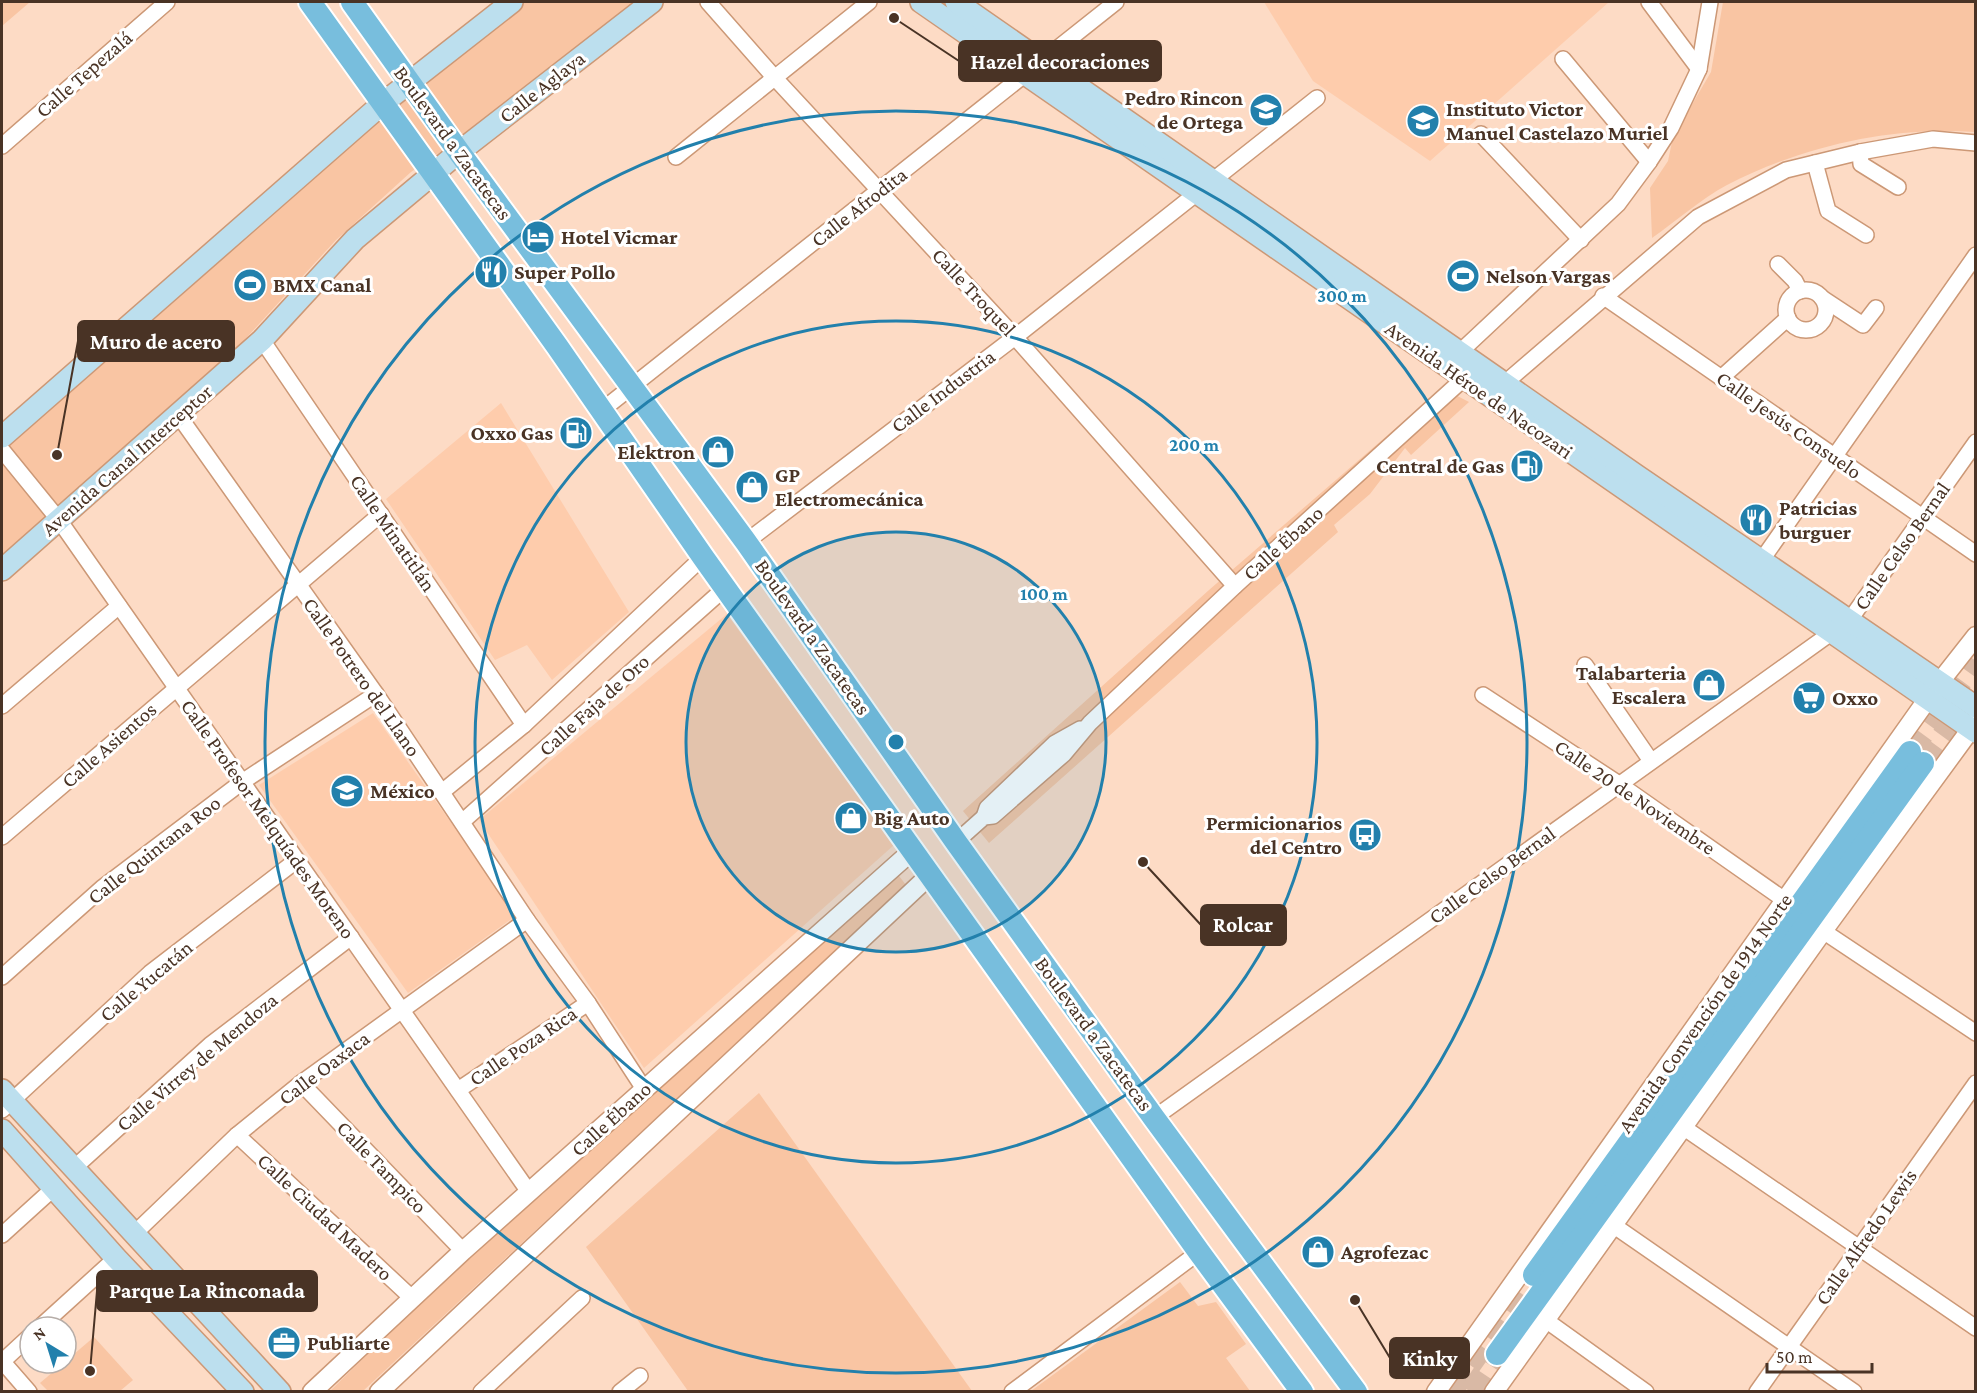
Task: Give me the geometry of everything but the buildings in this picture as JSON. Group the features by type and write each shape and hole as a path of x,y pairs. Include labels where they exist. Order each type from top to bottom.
{"main road":[{"name":"Boulevard a Zacatecas","path":"310,2 602,411 703,557 1199,1252 1302,1392"},
{"name":"Boulevard a Zacatecas","path":"352,2 409,84 746,542 956,842 1154,1118 1356,1391"},
{"path":"2,437 382,104 512,2"},
{"name":"Calle Aglaya","path":"432,173 652,2"},
{"name":"Avenida Héroe de Nacozari","path":"921,2 1033,68 1213,180 1460,352 1471,372 1505,383 1849,621 1934,691"},
{"name":"Avenida Héroe de Nacozari","path":"956,2 1033,68 1195,194 1471,372 1831,633 1934,691"},
{"name":"Avenida Canal Interceptor","path":"2,570 179,416 262,340 355,239 432,173"},
{"path":"1934,691 1976,707"},
{"path":"1934,691 1974,727"},
{"name":"Avenida Convención de 1914 Norte","path":"1497,1354 1916,758 1534,1275"},
{"path":"5,1100 74,1168 280,1392"},
{"path":"2,1130 116,1258 243,1392"}],"street":[{"name":"Calle Tepezalá","path":"2,146 167,2"},
{"name":"Calle Troquel","path":"708,2 774,77 1015,337 1235,586"},
{"path":"676,157 869,2"},
{"name":"Calle Afrodita","path":"602,411 1116,2"},
{"path":"1649,2 1699,69"},
{"path":"1460,352 1618,204 1648,162 1671,128 1699,69 1710,2"},
{"path":"1563,59 1648,162"},
{"name":"Calle Industria","path":"746,542 1015,337 1317,98"},
{"path":"1481,134 1581,240"},
{"path":"1505,383 1603,296 1698,217 1786,171 1860,152 1934,139 1976,143"},
{"path":"1860,152 1861,164 1898,188"},
{"path":"1815,163 1828,211 1866,235"},
{"path":"1761,561 1976,255"},
{"path":"1778,264 1796,281 1800,291"},
{"path":"1822,298 1825,304 1824,318 1814,327 1801,329 1788,318 1787,303 1800,291 1812,291 1863,325 1876,308"},
{"name":"Calle Jesús Consuelo","path":"1603,296 1726,374 1834,456 1976,554"},
{"path":"1726,374 1788,318"},
{"name":"Calle Minatitlán","path":"262,340 524,725"},
{"name":"Calle Ébano","path":"956,842 984,817 987,808 1055,743 1090,723 1235,586 1471,372"},
{"name":"Calle Potrero del Llano","path":"179,416 376,694 527,920 588,1003 644,1089"},
{"name":"Calle Celso Bernal","path":"1849,621 1976,442"},
{"name":"Calle Profesor Melquíades Moreno","path":"2,450 59,520 530,1192"},
{"name":"Calle Asientos","path":"2,837 381,514"},
{"name":"Calle Faja de Oro","path":"442,792 524,725 703,557"},
{"name":"Calle Faja de Oro","path":"462,822 726,588"},
{"path":"2,706 119,606"},
{"name":"Calle Celso Bernal","path":"1154,1118 1831,633"},
{"name":"Avenida Convención de 1914 Norte","path":"1436,1392 1934,691 1976,636"},
{"path":"1586,665 1651,761"},
{"name":"Calle Quintana Roo","path":"2,977 102,888 242,782 376,694"},
{"name":"Calle 20 de Noviembre","path":"1483,695 1619,784 1786,901"},
{"path":"1494,1392 1547,1321 1822,931 1974,727"},
{"name":"Calle Ébano","path":"312,1392 463,1251 913,850"},
{"name":"Calle Yucatán","path":"5,1100 150,973 297,860"},
{"name":"Calle Ébano","path":"379,1392 931,874"},
{"name":"Calle Oaxaca","path":"135,1233 237,1135 301,1083 527,920"},
{"path":"1822,931 1976,1033"},
{"name":"Calle Virrey de Mendoza","path":"74,1168 210,1045 351,937"},
{"name":"Calle Poza Rica","path":"458,1090 588,1003"},
{"name":"Calle Tampico","path":"301,1083 463,1251"},
{"name":"Calle Alfredo Lewis","path":"1757,1392 1976,1083"},
{"path":"1683,1127 1976,1328"},
{"name":"Calle Ciudad Madero","path":"237,1135 413,1299"},
{"path":"2,1235 55,1187"},
{"path":"1613,1225 1854,1392"},
{"path":"1012,1392 1199,1252"},
{"path":"53,1315 116,1258"},
{"path":"490,1388 582,1298"},
{"path":"1547,1321 1646,1392"},
{"path":"18,1347 2,1362 29,1392"},
{"path":"620,1392 640,1376"}],"shaded area":[{"path":"2,2 30,2 2,26"},
{"path":"521,2 642,2 475,128 411,172 336,240 215,372 2,560 2,452 181,296 375,119"},
{"name":"Instituto Victor Manuel Castelazo Muriel","path":"1264,2 1609,2 1430,161 1313,81"},
{"path":"1723,2 1975,2 1975,132 1912,132 1880,136 1786,159 1727,185 1698,203 1652,238 1650,188 1668,161 1673,137 1711,72"},
{"path":"1442,388 1469,402 1411,455 1405,448 1370,494 1334,525 1338,532 989,843 963,811 1209,590"},
{"path":"501,403 629,612 552,680 527,645 495,660 386,499"},
{"path":"727,614 894,845 644,1068 479,820"},
{"path":"373,713 517,915 408,993 259,785"},
{"path":"896,872 906,885 363,1391 329,1392 475,1249 543,1194 645,1094"},
{"path":"759,1093 972,1391 688,1391 586,1247"},
{"path":"1180,1282 1198,1306 1216,1302 1246,1344 1226,1358 1250,1391 1031,1391"},
{"path":"94,1337 133,1380 120,1391 48,1391 40,1383 49,1375 78,1375 78,1351"}],"tunnel":[{"path":"1910,752 1976,661"},
{"path":"1923,763 1976,690"},
{"path":"1451,1392 1534,1275"},
{"path":"1471,1392 1495,1356"}],"place":[{"name":"Hazel decoraciones","path":"894,18"},
{"name":"Pedro Rincon de Ortega","path":"1266,110"},
{"name":"Instituto Victor Manuel Castelazo Muriel","path":"1423,121"},
{"name":"Hotel Vicmar","path":"538,237"},
{"name":"Super Pollo","path":"491,272"},
{"name":"Nelson Vargas","path":"1463,276"},
{"name":"BMX Canal","path":"250,285"},
{"name":"Oxxo Gas","path":"576,433"},
{"name":"Elektron","path":"718,452"},
{"name":"Muro de acero","path":"57,455"},
{"name":"Central de Gas","path":"1527,466"},
{"name":"GP Electromecánica","path":"752,487"},
{"name":"Patricias burguer","path":"1756,520"},
{"name":"Talabarteria Escalera","path":"1709,685"},
{"name":"Oxxo","path":"1809,698"},
{"name":"México","path":"347,791"},
{"name":"Big Auto","path":"851,818"},
{"name":"Permicionarios del Centro","path":"1365,835"},
{"name":"Rolcar","path":"1143,862"},
{"name":"Agrofezac","path":"1318,1252"},
{"name":"Kinky","path":"1355,1300"},
{"name":"Publiarte","path":"284,1343"},
{"name":"Parque La Rinconada","path":"90,1371"}]}
